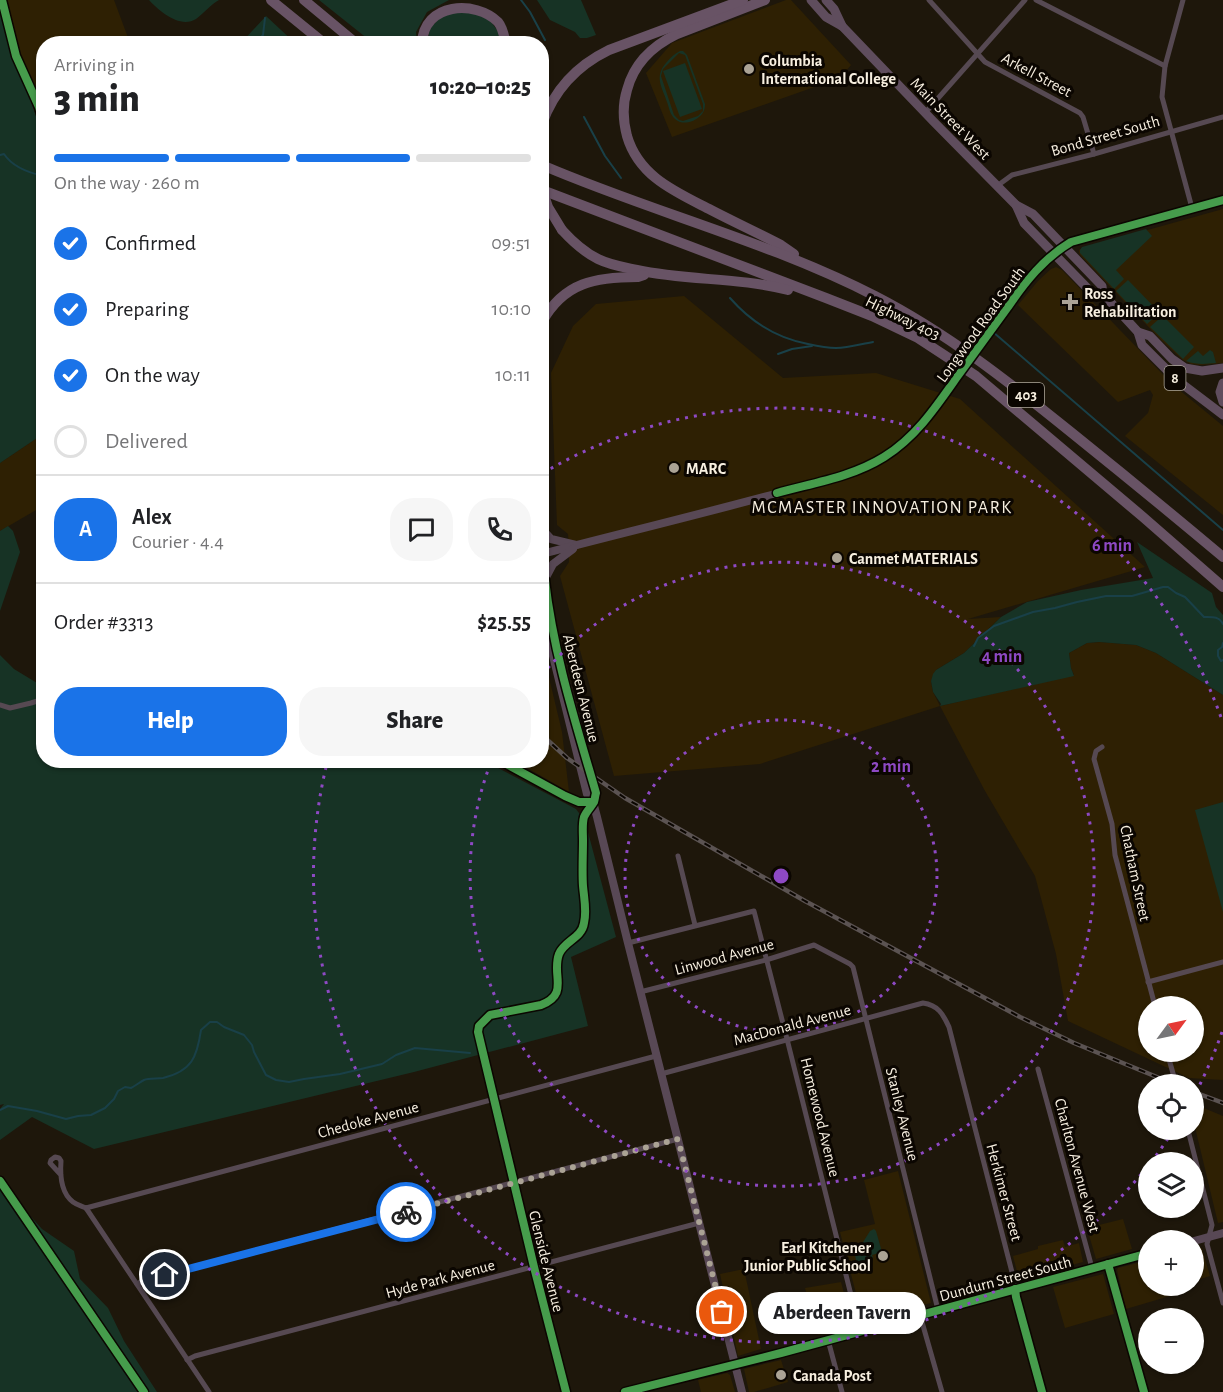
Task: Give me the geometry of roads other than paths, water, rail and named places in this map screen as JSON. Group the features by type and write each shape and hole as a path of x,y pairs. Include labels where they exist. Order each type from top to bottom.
{"highway":[{"path":"271,0 312,36"},
{"path":"304,0 347,36"},
{"path":"549,106 563,84 594,58 609,50 742,0"},
{"path":"765,0 677,34 652,48 634,70 629,83 625,96 624,122 631,148 637,159 655,178 677,192 781,245 809,264"},
{"path":"424,36 425,28 435,13 451,3 460,2 482,6 490,12 498,20 504,36"},
{"path":"492,5 506,21 512,36"},
{"path":"549,162 586,182"},
{"name":"Highway 403","path":"549,168 809,264 899,309 945,336 1018,389 1223,557"},
{"name":"Highway 403","path":"549,193 872,316 918,338 976,376 1223,587"},
{"path":"549,208 562,230 578,245 596,258 616,266 650,274 774,286 826,298"},
{"path":"549,309 556,301 585,283 650,274"}],"main road":[{"name":"Main Street West","path":"811,0 826,16 842,26 1016,205 1033,214 1064,246 1102,286 1103,294 1138,332 1142,345 1177,380 1223,415"},
{"name":"Main Street West","path":"826,0 834,9 842,26"},
{"name":"Main Street West","path":"1016,205 1024,223 1093,294 1103,294"},
{"name":"Longwood Road South","path":"549,552 813,483 863,468 885,456 912,436 936,407 1027,280 1064,246"},
{"path":"1138,332 1150,336 1172,359 1185,368 1202,371 1223,368"},
{"path":"1223,383 1220,392 1223,402"},
{"path":"549,537 577,546"},
{"path":"549,571 553,564 577,546"},
{"name":"Aberdeen Avenue","path":"549,613 596,793 593,802"},
{"name":"Aberdeen Avenue","path":"549,639 587,794 593,802 742,1392"},
{"path":"1204,1237 1223,1233"},
{"name":"Dundurn Street South","path":"735,1365 1138,1256"}],"street":[{"name":"Arkell Street","path":"929,0 984,62 1080,113 1094,154"},
{"path":"925,113 1025,0"},
{"path":"1036,0 1165,66"},
{"path":"1183,0 1165,66 1162,97 1192,208"},
{"name":"Bond Street South","path":"997,186 1012,175 1223,117"},
{"name":"Longwood Road South","path":"1064,246 1071,242 1223,200"},
{"path":"0,705 10,708 36,701"},
{"name":"Chatham Street","path":"1101,747 1096,751 1094,759 1112,824 1115,855 1152,996"},
{"path":"514,768 579,802 593,802"},
{"path":"628,943 695,925 678,856"},
{"name":"Homewood Avenue","path":"695,925 754,911 860,1331"},
{"name":"Linwood Avenue","path":"640,992 766,960 814,945"},
{"name":"Stanley Avenue","path":"814,945 853,967 938,1310"},
{"path":"1148,982 1223,962"},
{"name":"MacDonald Avenue","path":"662,1074 865,1018 923,1003 931,1004"},
{"name":"Herkimer Street","path":"931,1004 944,1015 949,1027 1042,1392"},
{"name":"Chedoke Avenue","path":"86,1208 657,1056"},
{"name":"Glenside Avenue","path":"485,1066 566,1392"},
{"name":"Charlton Avenue West","path":"1038,1069 1092,1268"},
{"path":"136,1284 678,1139"},
{"path":"1191,1140 1212,1225 1207,1244 1223,1303"},
{"path":"61,1175 67,1195 72,1201 86,1208 209,1392"},
{"name":"Hyde Park Avenue","path":"187,1360 699,1223"},
{"path":"1108,1264 1144,1392"},
{"path":"920,1315 942,1392"},
{"path":"828,1340 842,1392"},
{"name":"Dundurn Street South","path":"625,1392 735,1365"}],"waterway":[{"path":"521,0 543,36"},
{"path":"262,36 265,18"},
{"path":"584,117 605,156 621,178"},
{"path":"0,155 4,154 21,168 36,174"},
{"path":"730,298 755,322 785,338 836,348 873,342"},
{"path":"982,322 988,328"},
{"path":"993,332 1223,530"},
{"path":"778,354 812,346"},
{"path":"974,646 978,638 994,626 1033,612 1106,596 1132,596 1163,587 1168,587 1185,597 1204,617 1217,618 1223,624"},
{"path":"1223,643 1218,650 1218,656 1221,661 1223,660"},
{"path":"0,1110 8,1106 66,1119 91,1115 105,1108 118,1091 125,1087 131,1088 144,1080 173,1075 187,1067 195,1055 201,1030 210,1022 217,1022 244,1035 252,1045 266,1075 276,1080 289,1082 340,1074 382,1064 396,1055 415,1048 470,1053"}],"railway":[{"path":"549,741 567,758 625,798 805,901 1020,1017 1074,1043 1150,1074"},
{"path":"1204,1096 1223,1103"}],"place":[{"name":"Columbia International College","path":"749,69"},
{"name":"Ross Rehabilitation","path":"1070,302"},
{"name":"MARC","path":"674,468"},
{"name":"Canmet MATERIALS","path":"837,558"},
{"name":"Earl Kitchener Junior Public School","path":"883,1256"},
{"name":"Aberdeen Tavern","path":"722,1312"},
{"name":"Canada Post","path":"781,1375"}],"district":[{"name":"MCMASTER INNOVATION PARK","path":"882,507"}]}
